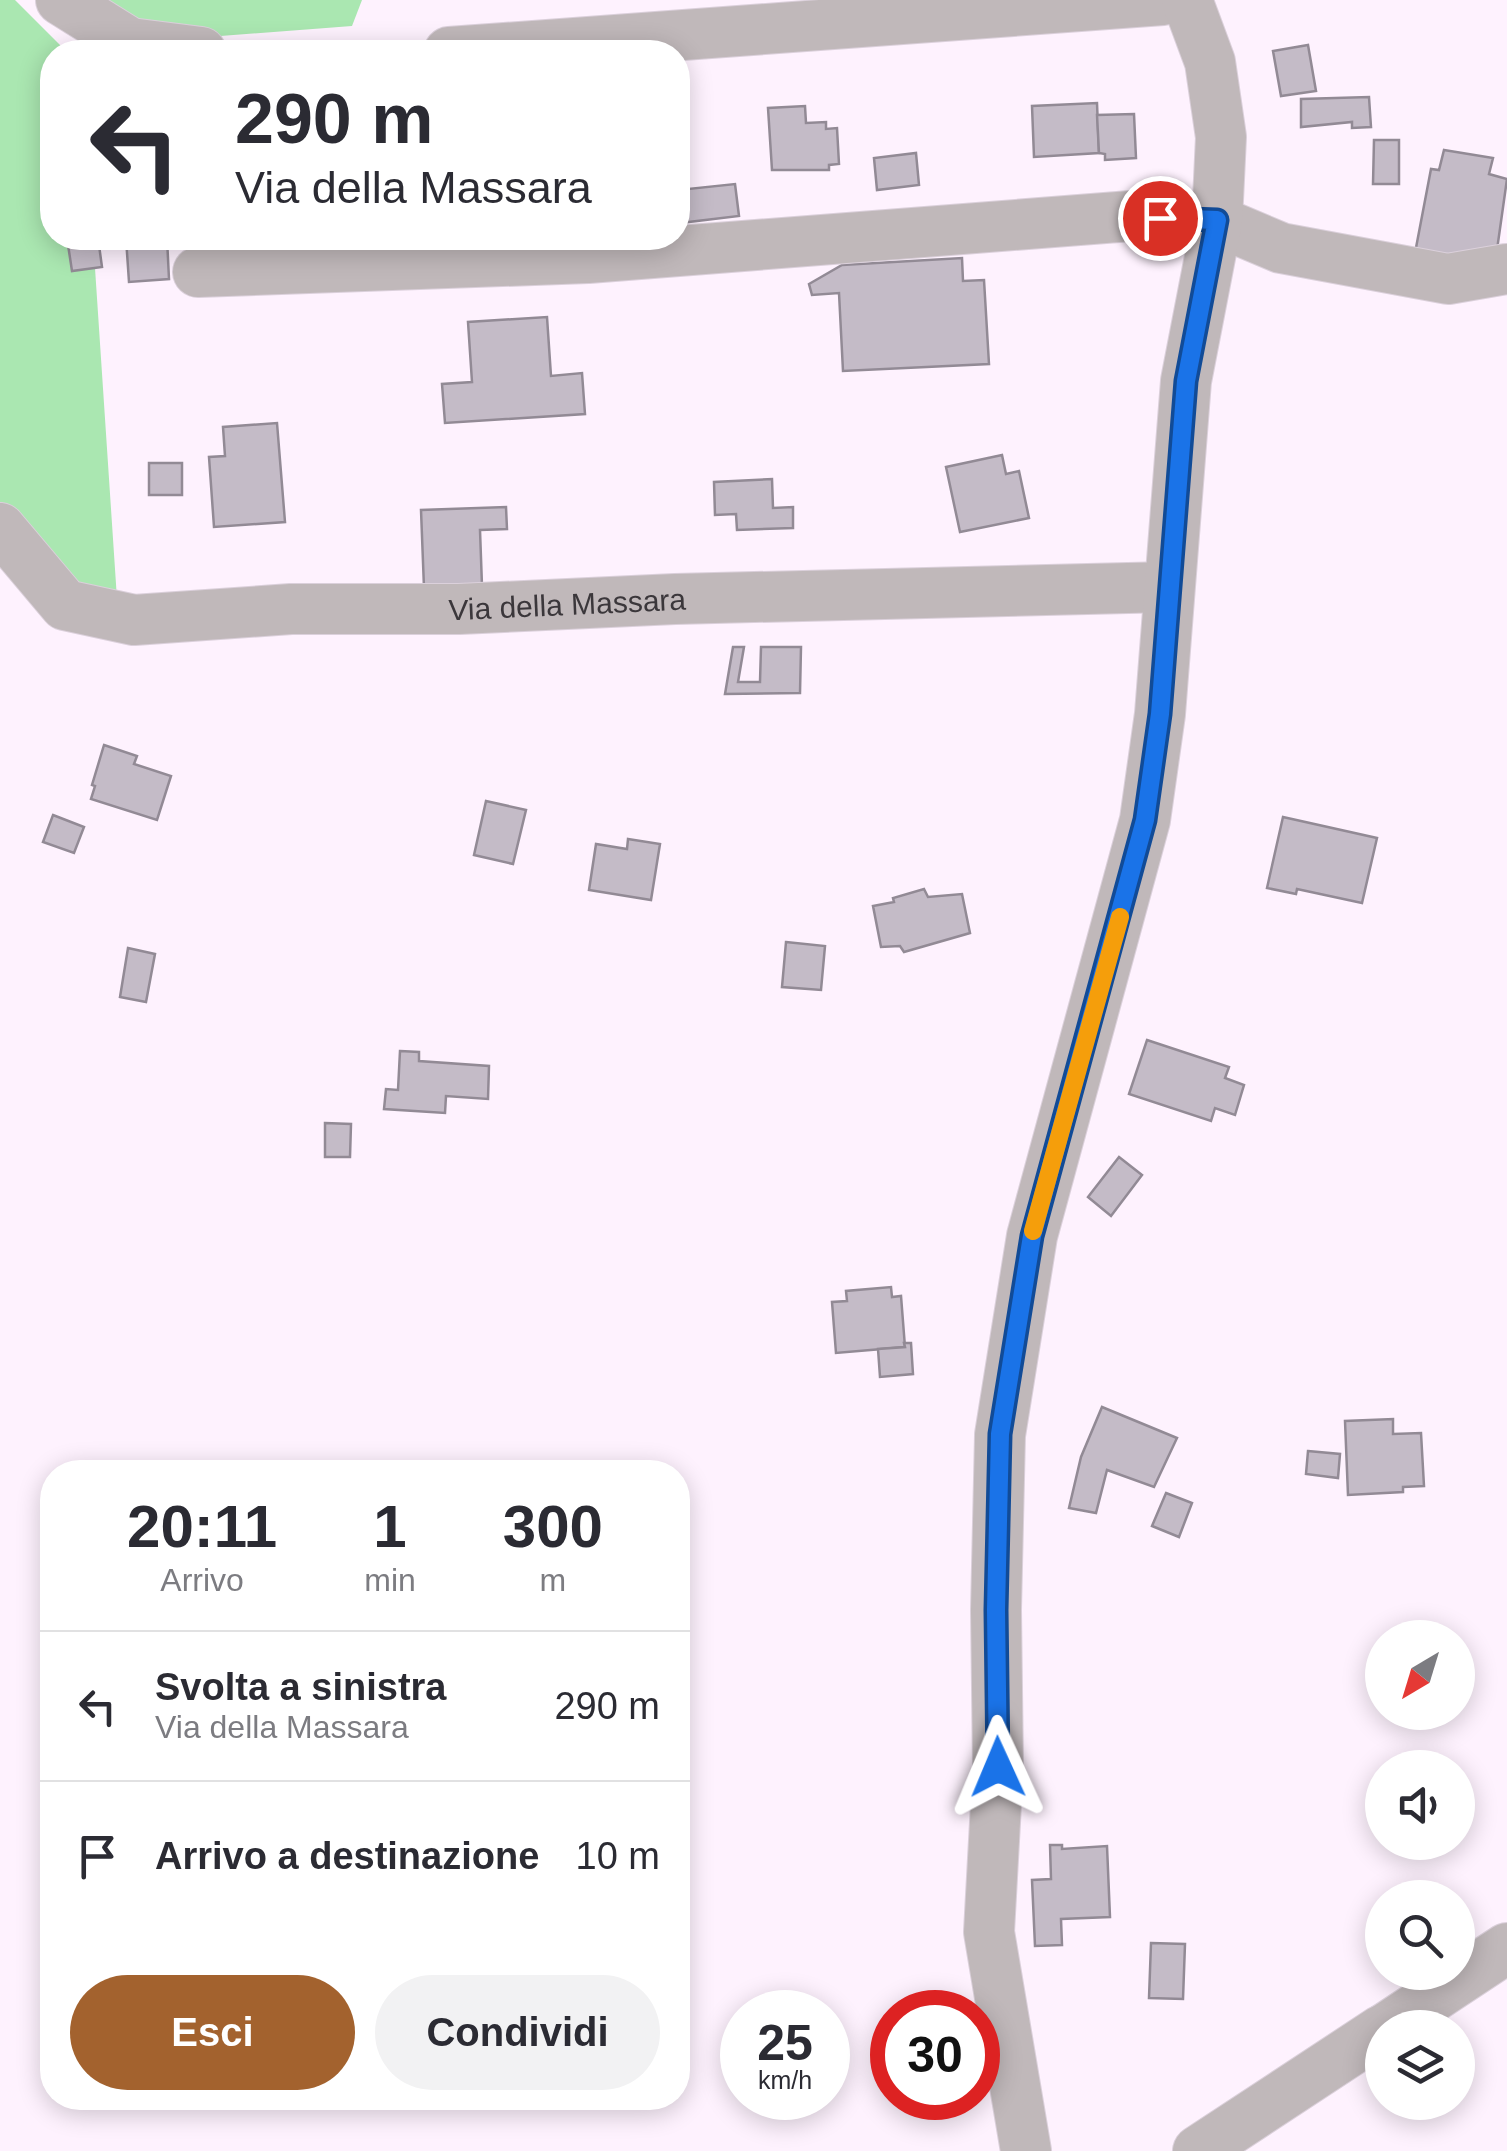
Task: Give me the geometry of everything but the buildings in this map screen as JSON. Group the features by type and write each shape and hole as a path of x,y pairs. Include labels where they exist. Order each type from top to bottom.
{"street":[{"path":"61,0 125,40"},
{"path":"614,40 1163,0"},
{"path":"1026,2151 989,1932 998,1767 1000,1434 1032,1236 1145,820 1160,714 1186,381 1217,220 1221,137 1210,62 1186,0"},
{"path":"198,272 588,258 1131,216 1217,220 1281,248 1448,278 1507,268"},
{"name":"Via della Massara","path":"0,528 65,605 134,620 291,608 459,609 1170,586"},
{"path":"1412,2010 1507,1948"},
{"path":"1198,2151 1365,2041"}],"green space":[{"path":"0,0 15,0 55,40 40,40 40,250 94,250 117,599 50,587 0,526"},
{"path":"61,0 362,0 352,26 125,40"}],"slow traffic":[{"path":"1033,1231 1120,917"}],"route":[{"path":"998,1767 1000,1434 1032,1236 1145,820 1160,714 1186,381 1217,220 1160,218"}]}
